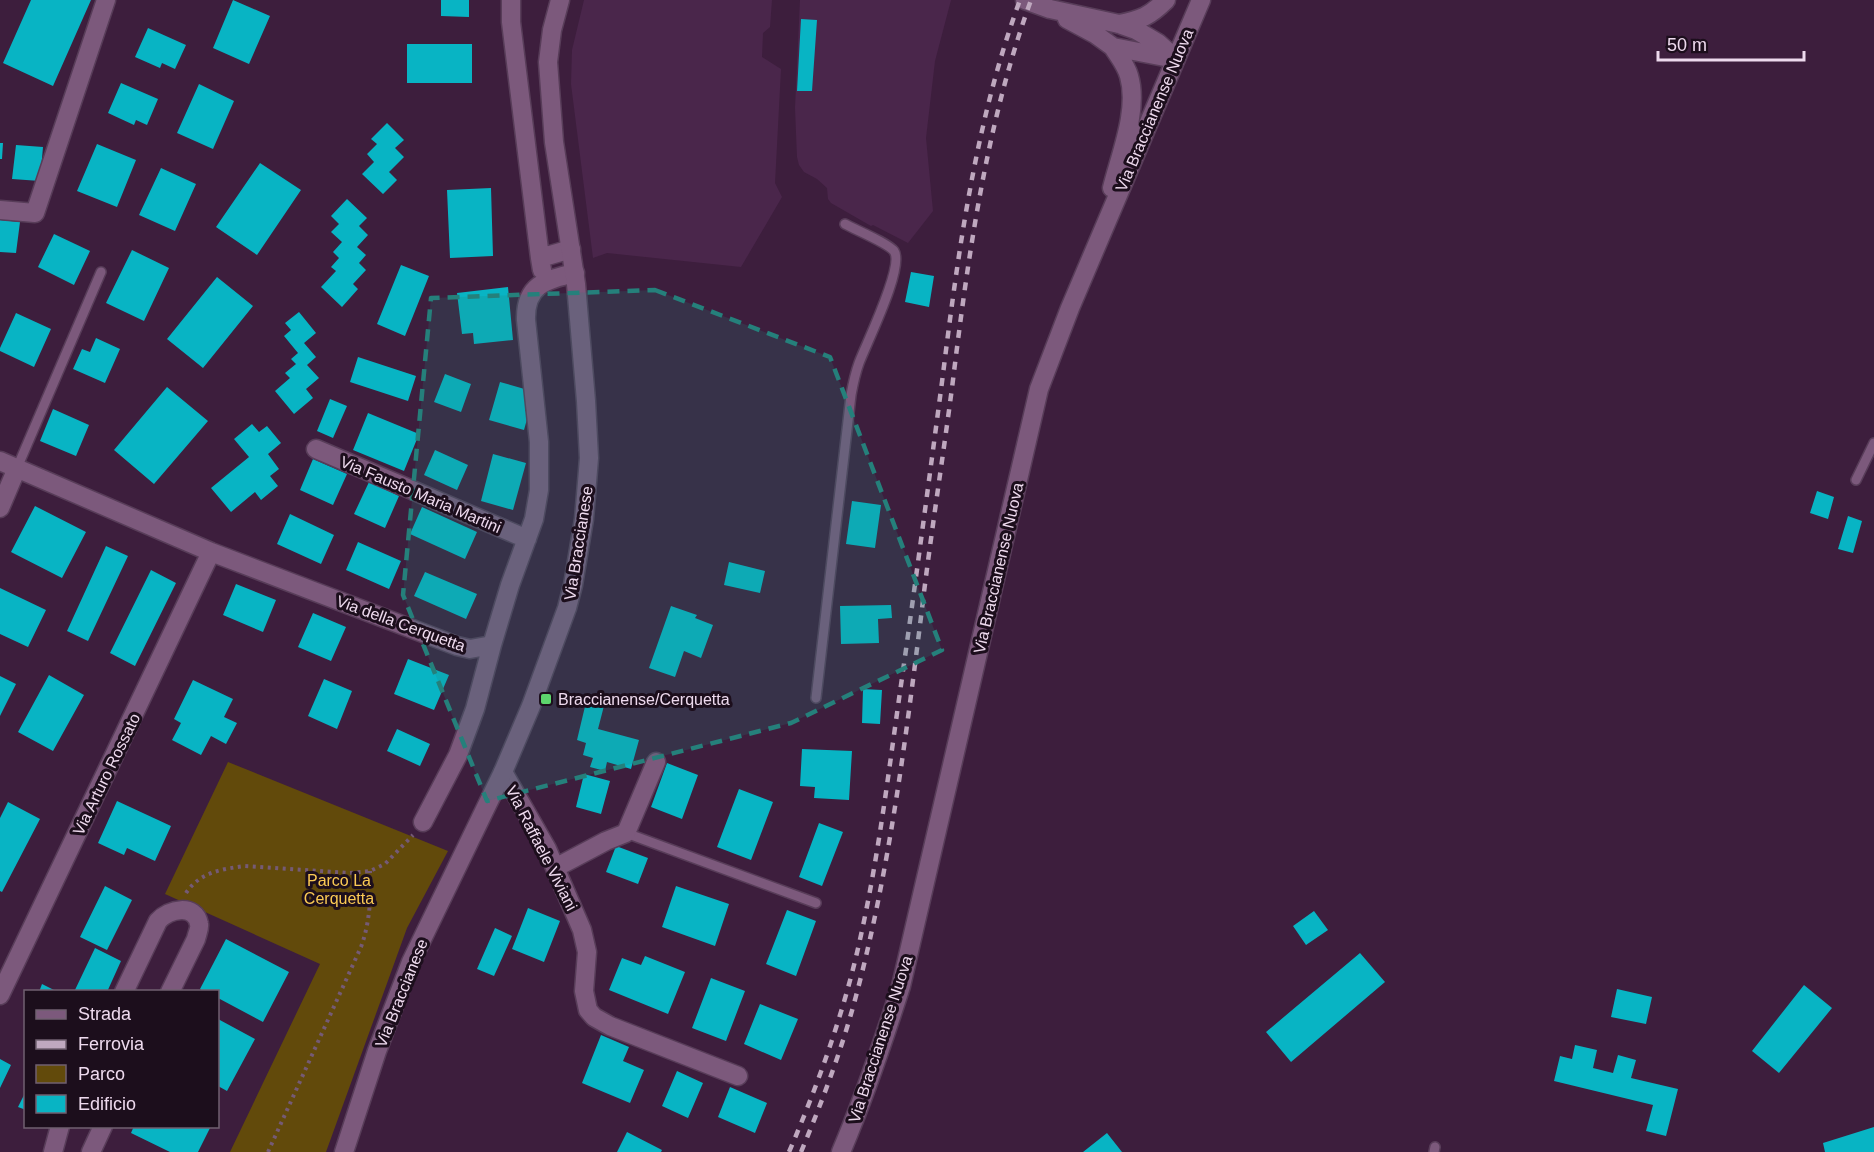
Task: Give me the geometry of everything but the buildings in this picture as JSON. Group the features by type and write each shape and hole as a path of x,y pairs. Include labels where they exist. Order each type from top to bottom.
{"street":[{"path":"0,210 35,213 106,0"},
{"path":"511,0 513,34 543,282"},
{"name":"Via Braccianese","path":"344,1152 377,1051 411,962 503,772 531,706 567,608 573,585 584,519 589,458 574,273 554,142 548,62 552,30 560,0"},
{"path":"1025,0 1050,9 1136,30 1158,43 1176,59"},
{"path":"1119,24 1139,20 1153,13 1167,0"},
{"name":"Via Braccianense Nuova","path":"841,1152 875,1064 901,986 1039,390 1070,308 1201,0"},
{"path":"1050,9 1095,34 1113,47 1125,66 1133,94 1130,120 1095,249"},
{"path":"1113,47 1176,59"},
{"path":"540,258 571,249"},
{"path":"423,822 458,755 475,709 510,585 537,505 539,466 537,411 526,315 527,304 532,294 543,282 574,273"},
{"name":"Via Fausto Maria Martini","path":"316,449 527,539"},
{"name":"Via della Cerquetta","path":"0,461 211,552 457,646 475,648 492,645"},
{"path":"0,508 17,468"},
{"name":"Via Arturo Rossato","path":"0,995 211,552"},
{"path":"555,868 626,833 656,762"},
{"name":"Via Raffaele Viviani","path":"503,772 547,849 582,930 587,957 585,1000 591,1014 610,1026 738,1076"},
{"path":"125,990 158,921 171,911 178,910 193,915 199,923 196,939 171,990"},
{"path":"53,1152 59,1128"},
{"path":"91,1152 102,1128"}],"lane":[{"path":"816,698 851,395 858,365 894,278 896,263 896,256 889,247 845,224"},
{"path":"17,468 101,272"},
{"path":"1856,480 1874,443"},
{"path":"626,833 816,903"}],"path":[{"path":"178,910 189,888 208,873 219,870 245,866 348,873 370,871 386,864 401,850 423,822"},
{"path":"268,1152 361,947 369,920 370,871"}],"highlighted area":[{"path":"655,290 830,357 942,650 791,723 487,801 403,595 431,298"}],"shaded area":[{"path":"584,0 772,0 770,27 763,33 762,57 781,69 775,183 782,197 741,267 607,253 593,258 571,84 572,50"},
{"path":"800,0 951,0 935,61 926,138 933,211 908,243 871,226 831,203 828,199 827,188 804,172 799,165 795,108"}],"green space":[{"name":"Parco La Cerquetta","path":"228,762 448,851 407,928 326,1152 230,1152 320,964 165,894"}],"railway":[{"path":"789,1152 816,1086 839,1019 867,905 889,768 970,189 991,93 1020,0"},
{"path":"801,1152 844,1036 868,949 878,902 902,760 972,240 990,143 1015,47 1031,0"}],"place":[{"name":"Braccianense/Cerquetta","path":"546,699"}]}
